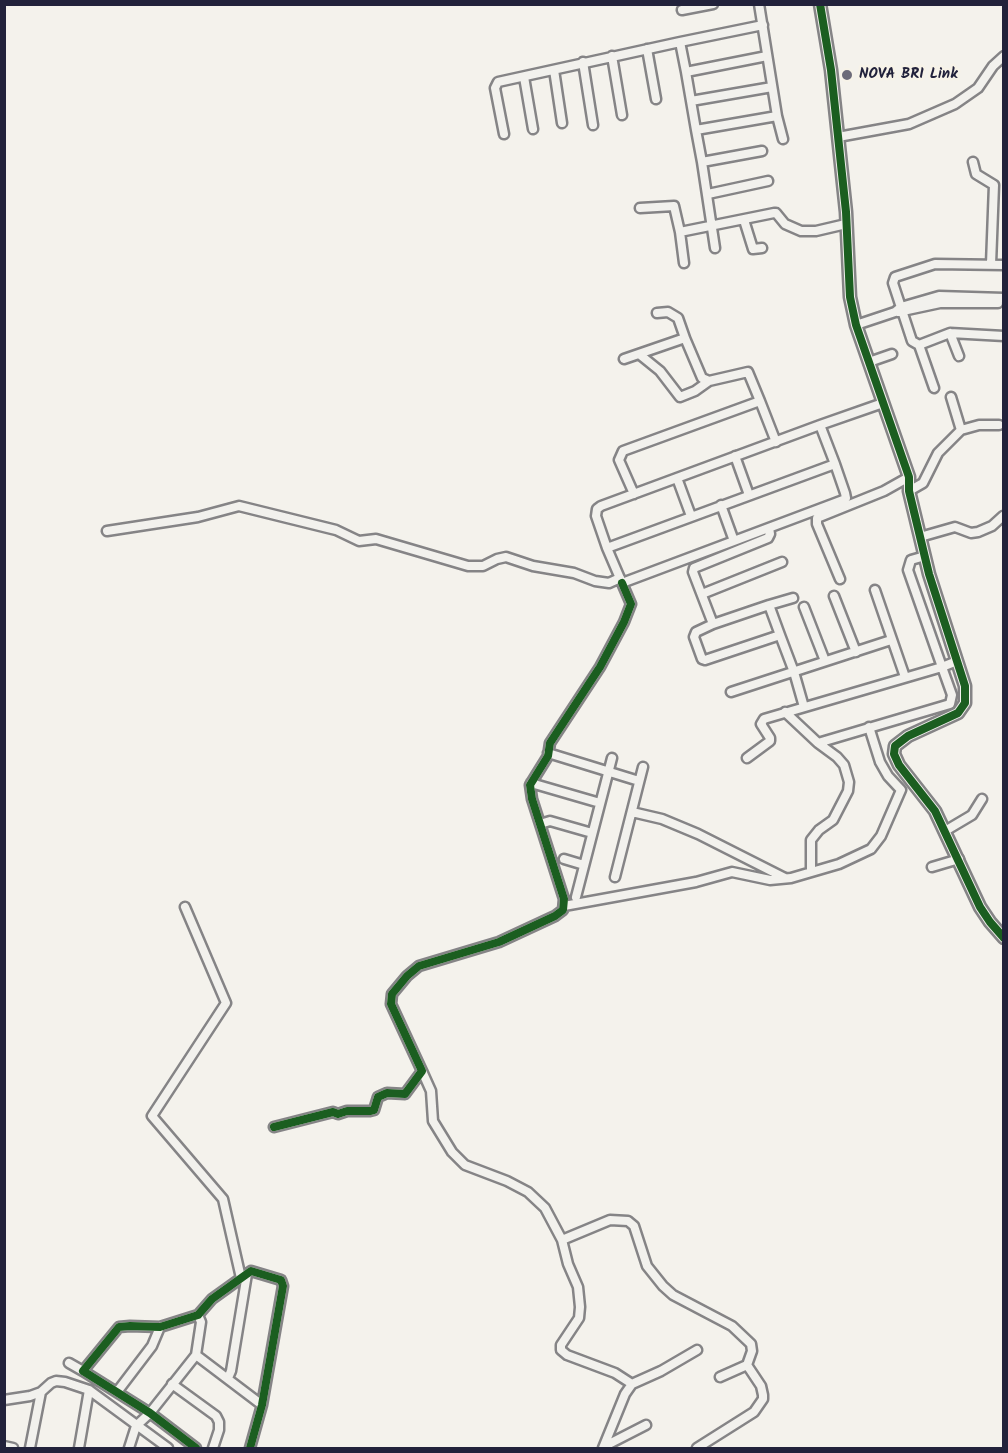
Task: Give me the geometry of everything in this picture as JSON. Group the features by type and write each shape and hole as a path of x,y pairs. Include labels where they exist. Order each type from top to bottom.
{"street":[{"path":"682,10 713,4"},
{"path":"759,4 777,116 783,139"},
{"path":"820,4 831,69 838,137 850,297 856,325 909,477 909,491 934,591 965,686 965,703 958,713 928,731 908,736 895,746 895,757 923,803 945,831 980,907 1004,938"},
{"path":"504,134 495,84 498,82 763,25"},
{"path":"680,42 708,194 715,248"},
{"path":"647,50 656,99"},
{"path":"612,56 622,115"},
{"path":"686,72 767,56"},
{"path":"838,137 909,124 955,104 978,88 993,66 1004,56"},
{"path":"583,62 593,125"},
{"path":"554,70 562,123"},
{"path":"524,77 533,129"},
{"path":"691,101 772,87"},
{"path":"696,130 777,116"},
{"path":"702,162 762,151"},
{"path":"973,162 975,174 1004,189"},
{"path":"708,194 768,181"},
{"path":"991,264 994,185"},
{"path":"640,208 674,206 684,263"},
{"path":"680,232 774,213 785,224 801,231 816,231 846,224"},
{"path":"744,220 752,248 762,248"},
{"path":"934,388 918,345 912,341 900,310 893,284 895,277 935,264 1004,265"},
{"path":"978,300 1004,298"},
{"path":"856,325 940,299 1004,303"},
{"path":"657,313 668,312 678,318 702,378 709,381"},
{"path":"918,345 950,333 1004,336"},
{"path":"950,333 959,356"},
{"path":"624,359 685,338"},
{"path":"639,354 660,371 680,397 695,392 709,381 747,371 776,442"},
{"path":"869,362 892,354"},
{"path":"951,398 961,430"},
{"path":"634,494 619,460 623,451 760,401"},
{"path":"564,906 564,899 532,799 531,783 548,753 550,743 600,667 632,604 607,548 596,516 597,509 735,456 884,403"},
{"path":"107,531 198,518 238,506 336,530 360,541 379,540 468,566 483,566 506,557 533,566 574,573 603,583 613,582 734,541 845,499 845,493 820,425"},
{"path":"909,491 923,483 938,453 961,430 979,425 999,425"},
{"path":"735,456 749,495"},
{"path":"607,548 834,464"},
{"path":"840,579 817,524 817,518 884,491 909,477"},
{"path":"677,478 691,516"},
{"path":"721,505 734,541"},
{"path":"920,537 955,527 971,533 978,532 992,526 1003,516"},
{"path":"713,624 693,572 694,568 768,538 769,528"},
{"path":"818,743 950,704 952,695 908,570 911,560 925,556"},
{"path":"702,594 782,562"},
{"path":"876,590 904,677"},
{"path":"834,596 856,651"},
{"path":"780,635 704,660 694,637 696,632 713,624 793,598"},
{"path":"769,604 804,707"},
{"path":"804,607 825,661"},
{"path":"731,692 891,640"},
{"path":"747,758 770,741 761,721 957,661"},
{"path":"785,712 818,743 837,757 844,765 849,782 848,791 833,820 819,830 811,840 811,871"},
{"path":"869,728 880,762 888,776 901,790"},
{"path":"548,753 639,781"},
{"path":"576,897 612,759"},
{"path":"615,877 643,767"},
{"path":"632,1384 615,1373 567,1355 561,1350 561,1345 579,1318 580,1307 578,1287 568,1264 562,1240 545,1208 528,1192 507,1181 465,1165 452,1152 434,1121 431,1091 391,1004 392,994 419,966 498,942 555,916 564,906 696,882 732,872 770,880 786,879 839,864 871,849 881,836 901,790 911,780"},
{"path":"531,783 600,802"},
{"path":"945,831 972,814 982,799"},
{"path":"632,812 662,819 698,834 786,879"},
{"path":"540,824 550,821 592,833"},
{"path":"564,859 584,865"},
{"path":"932,867 959,859"},
{"path":"185,907 226,1003 152,1116 223,1199 244,1276 228,1378"},
{"path":"274,1127 333,1112 338,1114 347,1111 374,1110 378,1097 387,1093 405,1094 422,1071"},
{"path":"562,1240 610,1220 628,1221 634,1226 647,1266 663,1286 673,1295 732,1326 751,1344 752,1351 747,1365 720,1377"},
{"path":"83,1371 119,1327 160,1327 198,1315 213,1299 251,1271 280,1280 283,1287 262,1406 250,1449"},
{"path":"129,1449 144,1419 196,1355 201,1322 198,1315"},
{"path":"117,1392 152,1346 160,1327"},
{"path":"604,1447 625,1394 632,1384 698,1350"},
{"path":"196,1355 262,1406"},
{"path":"69,1363 117,1392 144,1419 168,1449"},
{"path":"703,1447 754,1412 763,1399 761,1386 747,1365"},
{"path":"4,1400 30,1396 41,1392 56,1381 65,1382 89,1390 196,1449"},
{"path":"172,1384 216,1416 219,1430 213,1449"},
{"path":"80,1449 89,1390"},
{"path":"30,1449 41,1392"},
{"path":"604,1447 646,1425"},
{"path":"4,1446 13,1449"}],"cycle path":[{"path":"820,4 831,70 846,212 850,297 856,325 909,477 909,491 929,574 965,686 965,703 958,713 908,736 895,746 894,754 899,765 935,811 980,907 1004,938"},
{"path":"274,1127 333,1112 338,1114 347,1111 374,1110 378,1097 387,1093 405,1094 422,1071 391,1004 392,994 407,976 419,966 499,942 563,910 564,899 532,799 530,785 548,756 550,743 600,667 624,622 631,604 622,583"},
{"path":"196,1448 150,1413 83,1371 119,1327 160,1327 198,1315 212,1299 251,1271 281,1280 283,1286 262,1405 250,1448"}],"place":[{"name":"NOVA BRI Link","path":"847,75"}]}
